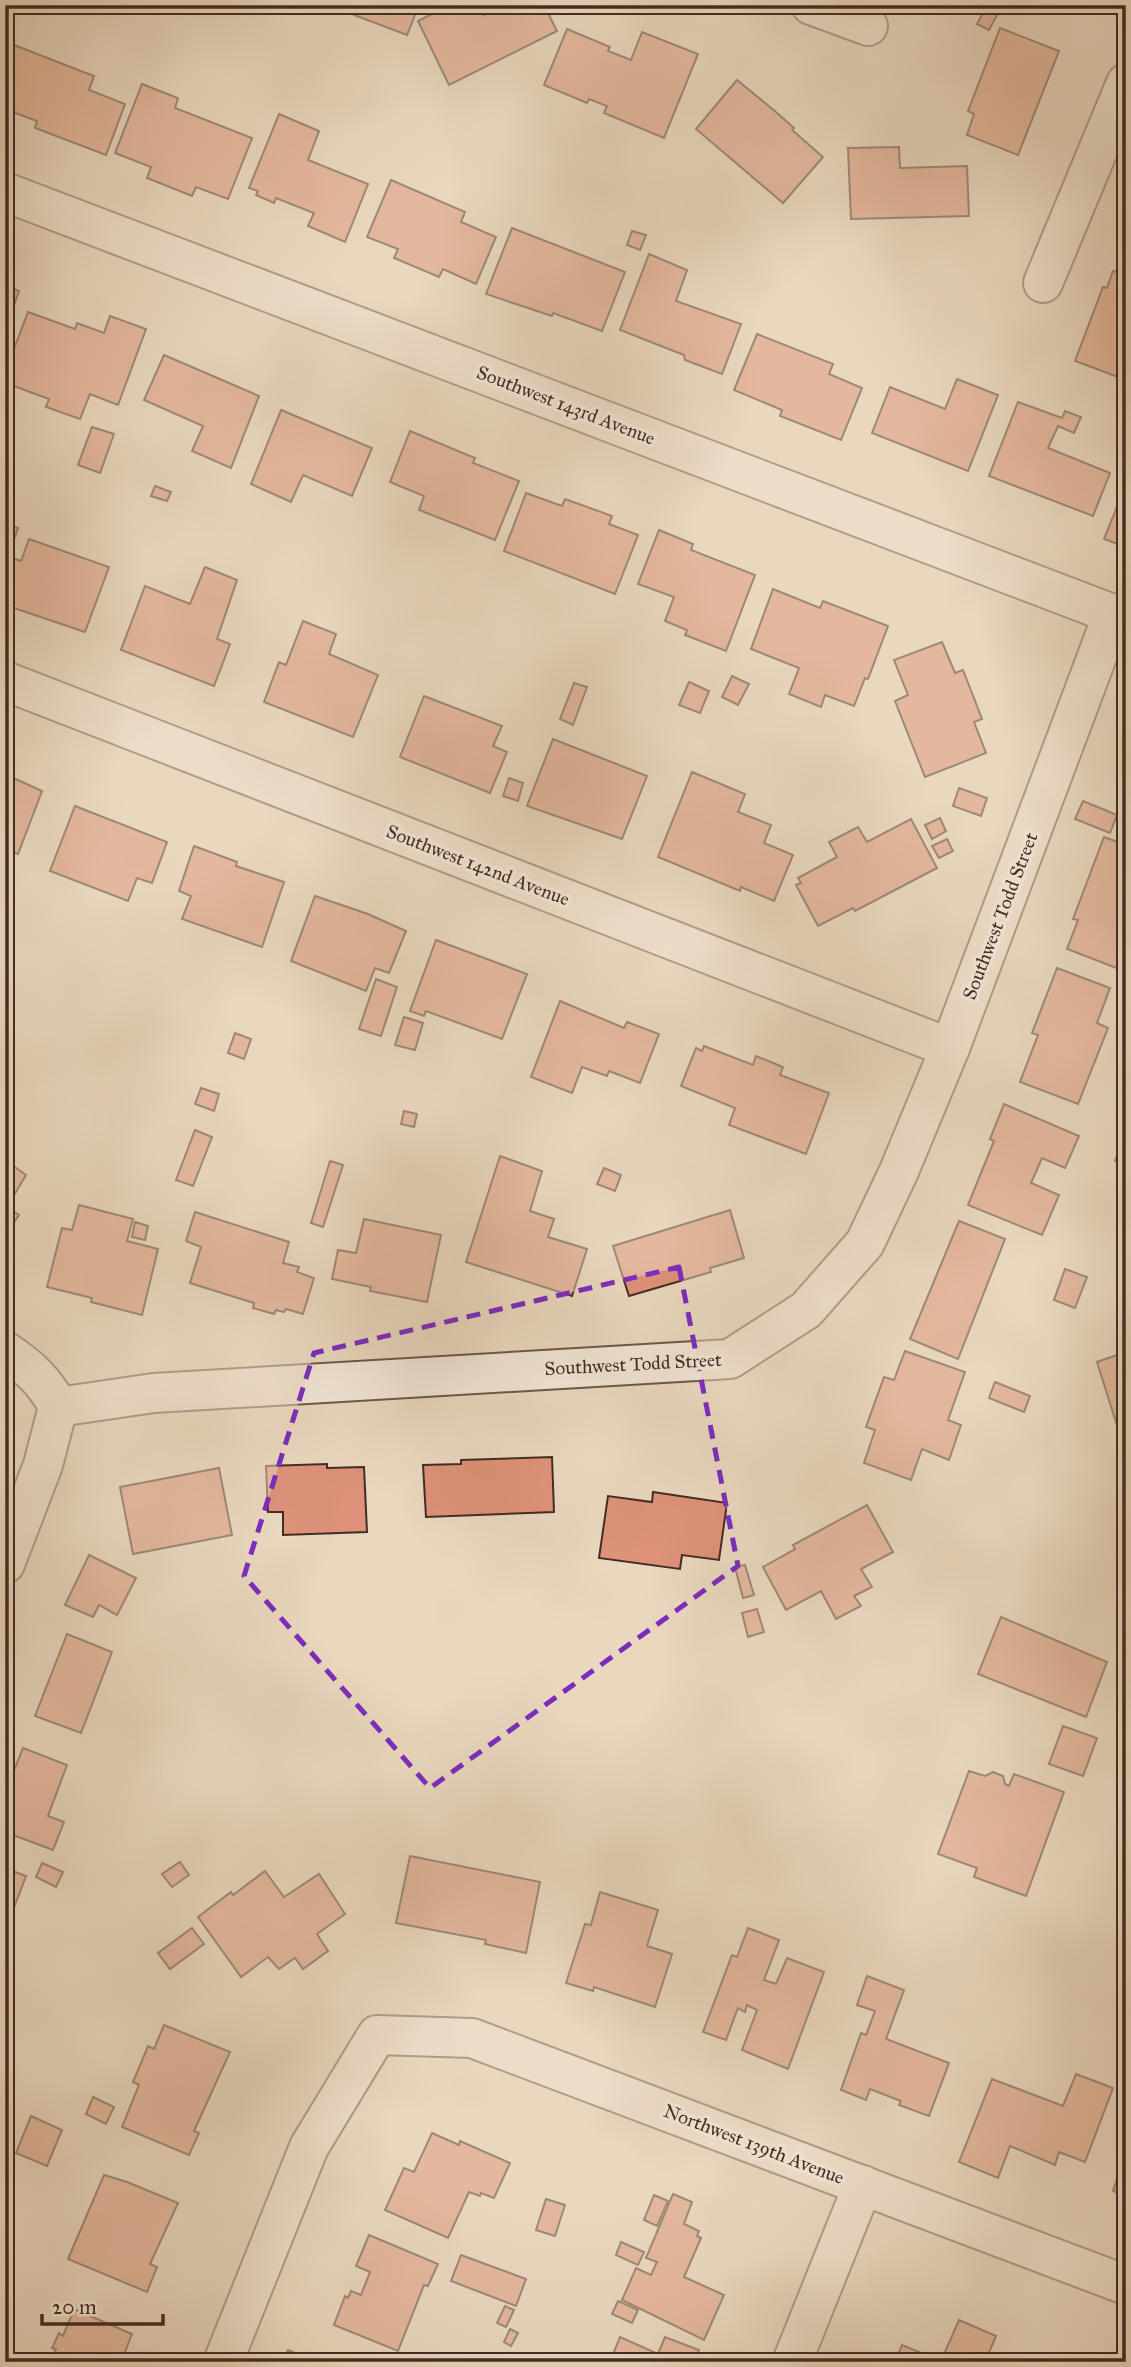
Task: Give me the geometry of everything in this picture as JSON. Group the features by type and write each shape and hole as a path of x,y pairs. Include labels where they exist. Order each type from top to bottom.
{"street":[{"path":"811,5 868,26"},
{"path":"1043,283 1126,83"},
{"name":"Southwest 143rd Avenue","path":"5,192 1120,617"},
{"name":"Southwest Todd Street","path":"58,1407 154,1393 730,1359 806,1310 865,1243 899,1171 1120,617"},
{"name":"Southwest 142nd Avenue","path":"5,681 950,1048"},
{"path":"5,1351 25,1364 49,1390 58,1407 43,1465 5,1564"},
{"name":"Northwest 139th Avenue","path":"223,2362 309,2147 377,2035 472,2038 1126,2285"},
{"path":"792,2362 863,2185"}],"highlighted area":[{"path":"679,1267 738,1566 430,1788 244,1576 314,1353"}],"building":[{"path":"350,5 419,5 407,35 354,15 357,8"},
{"path":"450,5 480,5 484,15 503,5 544,5 557,31 449,85 418,21"},
{"path":"986,7 998,13 989,30 977,24"},
{"path":"1000,28 1059,51 1018,155 967,135 974,114 968,111"},
{"path":"567,29 610,47 608,51 631,60 642,32 698,54 664,138 604,113 607,106 589,99 587,103 544,85"},
{"path":"14,45 94,76 89,90 125,104 106,155 35,128 37,121 5,109 5,68"},
{"path":"737,80 794,128 792,130 823,157 783,203 696,129"},
{"path":"142,84 178,98 175,108 252,138 228,199 196,187 192,196 147,178 151,167 115,153"},
{"path":"279,114 319,131 308,160 368,184 345,242 308,226 314,213 276,198 274,203 256,195 258,191 249,188"},
{"path":"899,147 900,168 967,166 969,216 851,219 848,148"},
{"path":"391,180 465,212 461,222 496,237 476,284 443,269 439,277 394,258 398,249 367,237"},
{"path":"512,228 625,272 602,331 553,313 552,316 486,294"},
{"path":"632,231 646,235 640,250 627,245"},
{"path":"649,254 687,270 676,301 741,324 722,374 685,360 684,355 620,330"},
{"path":"1113,271 1126,275 1126,380 1075,361 1103,287 1107,288"},
{"path":"5,285 19,291 5,331"},
{"path":"28,312 75,329 77,323 104,333 110,316 146,329 118,405 90,394 80,419 46,407 49,399 8,384 12,373 6,370"},
{"path":"757,334 833,364 829,374 862,388 841,440 780,416 782,410 734,390"},
{"path":"164,355 259,396 231,468 192,451 203,426 144,400"},
{"path":"957,379 998,395 968,471 872,433 890,387 945,409"},
{"path":"1018,402 1062,418 1065,411 1081,417 1074,433 1058,426 1048,448 1110,473 1093,516 989,476"},
{"path":"281,410 372,448 352,496 303,475 291,502 251,484"},
{"path":"92,427 114,434 100,473 78,465"},
{"path":"410,431 475,458 473,463 519,481 495,540 419,510 424,496 390,482"},
{"path":"155,486 171,492 167,501 151,496"},
{"path":"1126,488 1126,547 1104,539"},
{"path":"526,493 562,506 565,499 612,516 609,524 638,535 615,594 504,551"},
{"path":"5,523 18,528 9,554 5,552"},
{"path":"659,530 693,544 691,550 755,575 726,651 685,635 687,630 665,621 674,597 638,584"},
{"path":"29,539 109,567 85,632 5,605 5,560 7,556 21,561"},
{"path":"205,567 237,580 217,639 230,644 214,686 121,650 145,586 190,604"},
{"path":"773,589 820,608 823,601 888,626 868,679 865,678 854,706 825,695 821,707 789,694 799,668 751,649"},
{"path":"303,621 336,634 329,654 378,675 353,737 264,702 279,662 286,665"},
{"path":"942,642 955,673 963,670 982,719 974,722 986,753 925,777 895,701 908,695 894,660"},
{"path":"732,676 749,684 738,705 722,697"},
{"path":"689,682 709,691 700,713 679,705"},
{"path":"574,683 587,687 573,725 560,719"},
{"path":"424,696 502,726 493,746 507,752 490,793 400,757"},
{"path":"553,739 647,776 622,839 527,806"},
{"path":"692,772 745,794 738,812 771,825 764,843 793,855 774,901 741,887 740,891 658,857"},
{"path":"5,774 42,791 18,854 5,849"},
{"path":"509,778 523,783 518,801 503,796"},
{"path":"959,788 987,798 981,816 953,806"},
{"path":"1083,801 1117,815 1110,833 1075,819"},
{"path":"75,806 167,842 152,883 137,878 128,901 50,871"},
{"path":"940,818 946,831 932,839 925,825"},
{"path":"911,819 937,868 855,911 853,908 818,926 796,885 801,883 798,878 837,857 829,842 858,827 867,842"},
{"path":"1104,837 1126,845 1126,952 1119,969 1067,949 1078,920 1073,919"},
{"path":"947,839 953,851 939,858 932,846"},
{"path":"194,846 237,862 236,866 284,882 262,947 182,919 191,896 179,891"},
{"path":"315,896 368,914 406,931 389,973 375,968 366,991 291,961"},
{"path":"436,940 527,974 502,1039 426,1011 424,1016 410,1011"},
{"path":"1057,968 1110,988 1097,1023 1108,1028 1078,1104 1020,1082 1038,1035 1032,1033"},
{"path":"376,979 397,987 381,1036 359,1029"},
{"path":"560,1001 624,1028 627,1022 659,1034 640,1083 609,1071 607,1076 582,1067 572,1093 531,1077"},
{"path":"404,1017 423,1023 415,1050 395,1045"},
{"path":"235,1033 251,1039 244,1059 228,1053"},
{"path":"704,1046 753,1065 756,1056 783,1067 780,1075 829,1093 806,1154 729,1125 735,1108 681,1086 696,1048 702,1051"},
{"path":"201,1088 219,1094 214,1111 195,1104"},
{"path":"1004,1104 1079,1136 1065,1168 1042,1158 1031,1183 1059,1195 1042,1235 968,1205 994,1141 990,1139"},
{"path":"404,1111 417,1114 414,1127 401,1124"},
{"path":"195,1130 212,1137 193,1186 176,1180"},
{"path":"1121,1145 1126,1146 1126,1165 1115,1161"},
{"path":"500,1156 542,1171 530,1211 554,1219 548,1237 587,1249 572,1296 466,1262"},
{"path":"5,1160 26,1175 7,1207 19,1215 5,1236"},
{"path":"330,1161 343,1165 323,1227 311,1223"},
{"path":"604,1168 621,1175 615,1191 597,1184"},
{"path":"79,1205 133,1219 127,1241 158,1249 142,1315 91,1302 92,1298 47,1287 62,1228 72,1230"},
{"path":"730,1210 744,1258 710,1268 711,1272 629,1296 613,1246"},
{"path":"195,1212 289,1242 283,1263 299,1267 297,1272 314,1278 303,1314 286,1309 284,1312 276,1310 274,1314 253,1308 254,1303 190,1283 201,1247 186,1241"},
{"path":"364,1219 441,1235 427,1302 370,1291 371,1287 332,1279 338,1250 356,1253"},
{"path":"959,1221 1005,1239 958,1359 910,1339"},
{"path":"135,1222 148,1226 145,1240 132,1237"},
{"path":"1065,1269 1087,1277 1075,1308 1054,1300"},
{"path":"905,1351 965,1372 948,1420 961,1425 949,1460 922,1449 911,1480 864,1463 875,1430 866,1427 884,1377 894,1380"},
{"path":"1126,1352 1126,1433 1120,1435 1097,1362"},
{"path":"995,1382 1030,1396 1024,1412 989,1398"},
{"path":"552,1457 554,1512 426,1517 423,1465 461,1464 461,1460"},
{"path":"327,1464 327,1468 364,1467 367,1532 283,1535 283,1512 268,1512 266,1466"},
{"path":"219,1468 232,1535 133,1554 120,1487"},
{"path":"653,1492 727,1503 719,1560 682,1555 680,1569 599,1558 608,1496 652,1502"},
{"path":"867,1505 893,1552 861,1569 872,1587 854,1596 861,1606 836,1619 821,1591 786,1610 763,1567 795,1549 793,1545"},
{"path":"89,1555 136,1578 117,1615 99,1605 93,1617 65,1605"},
{"path":"745,1565 754,1595 743,1598 735,1567"},
{"path":"757,1609 764,1632 748,1637 742,1613"},
{"path":"1001,1617 1107,1662 1086,1717 978,1674"},
{"path":"67,1634 112,1652 81,1733 35,1716"},
{"path":"1063,1726 1097,1738 1083,1776 1049,1764"},
{"path":"23,1748 67,1765 48,1816 64,1822 53,1850 5,1832 5,1793"},
{"path":"969,1771 985,1776 993,1772 1003,1776 1005,1784 1009,1786 1014,1774 1064,1792 1026,1896 974,1877 977,1868 938,1854"},
{"path":"410,1856 540,1882 526,1953 485,1944 486,1940 396,1923"},
{"path":"180,1862 189,1875 172,1887 162,1874"},
{"path":"42,1863 63,1872 56,1887 36,1877"},
{"path":"5,1868 26,1876 5,1931"},
{"path":"265,1871 284,1897 319,1874 345,1914 317,1934 328,1951 303,1969 295,1958 279,1969 268,1957 241,1977 198,1917"},
{"path":"600,1892 658,1910 647,1946 672,1954 655,2007 594,1987 593,1991 566,1983 585,1924 591,1925"},
{"path":"192,1928 204,1944 170,1969 158,1953"},
{"path":"748,1928 779,1940 764,1980 776,1984 787,1958 824,1972 788,2069 742,2050 757,2010 747,2005 745,2012 738,2008 726,2040 703,2032 732,1955 737,1957"},
{"path":"867,1976 904,1990 886,2039 949,2063 929,2116 899,2105 901,2101 870,2089 866,2100 841,2090 861,2033 866,2035 875,2011 857,2005"},
{"path":"164,2025 230,2052 194,2131 199,2133 189,2155 122,2127 139,2085 133,2082 148,2046 154,2049"},
{"path":"1076,2074 1113,2088 1085,2162 1059,2152 1055,2165 1010,2146 998,2178 959,2162 992,2079 1063,2106"},
{"path":"93,2097 114,2107 106,2124 86,2114"},
{"path":"31,2116 62,2130 47,2166 16,2153"},
{"path":"432,2133 459,2145 460,2141 510,2163 494,2198 469,2192 448,2238 385,2210 404,2168 414,2172"},
{"path":"1122,2164 1126,2165 1126,2196 1113,2191"},
{"path":"104,2175 178,2203 150,2264 157,2267 147,2292 68,2259"},
{"path":"673,2194 692,2202 684,2224 699,2231 697,2236 701,2238 684,2277 724,2295 704,2340 622,2300 636,2268 651,2275 657,2262 646,2258"},
{"path":"654,2195 668,2201 657,2226 644,2220"},
{"path":"546,2199 565,2205 555,2236 536,2230"},
{"path":"369,2235 438,2264 428,2286 424,2285 398,2351 334,2325 345,2296 348,2298 351,2291 361,2295 370,2272 356,2266"},
{"path":"621,2242 644,2252 638,2265 616,2255"},
{"path":"461,2255 526,2279 516,2306 451,2281"},
{"path":"618,2301 638,2310 632,2323 612,2314"},
{"path":"505,2306 514,2310 506,2327 497,2323"},
{"path":"74,2309 132,2334 121,2362 50,2362 56,2349 52,2348 59,2333 63,2336"},
{"path":"959,2320 996,2336 985,2362 895,2362 902,2345 941,2361"},
{"path":"510,2329 518,2333 511,2346 504,2342"},
{"path":"620,2337 658,2354 665,2337 699,2350 694,2362 617,2362 611,2359"},
{"path":"288,2350 316,2362 283,2362"}]}
